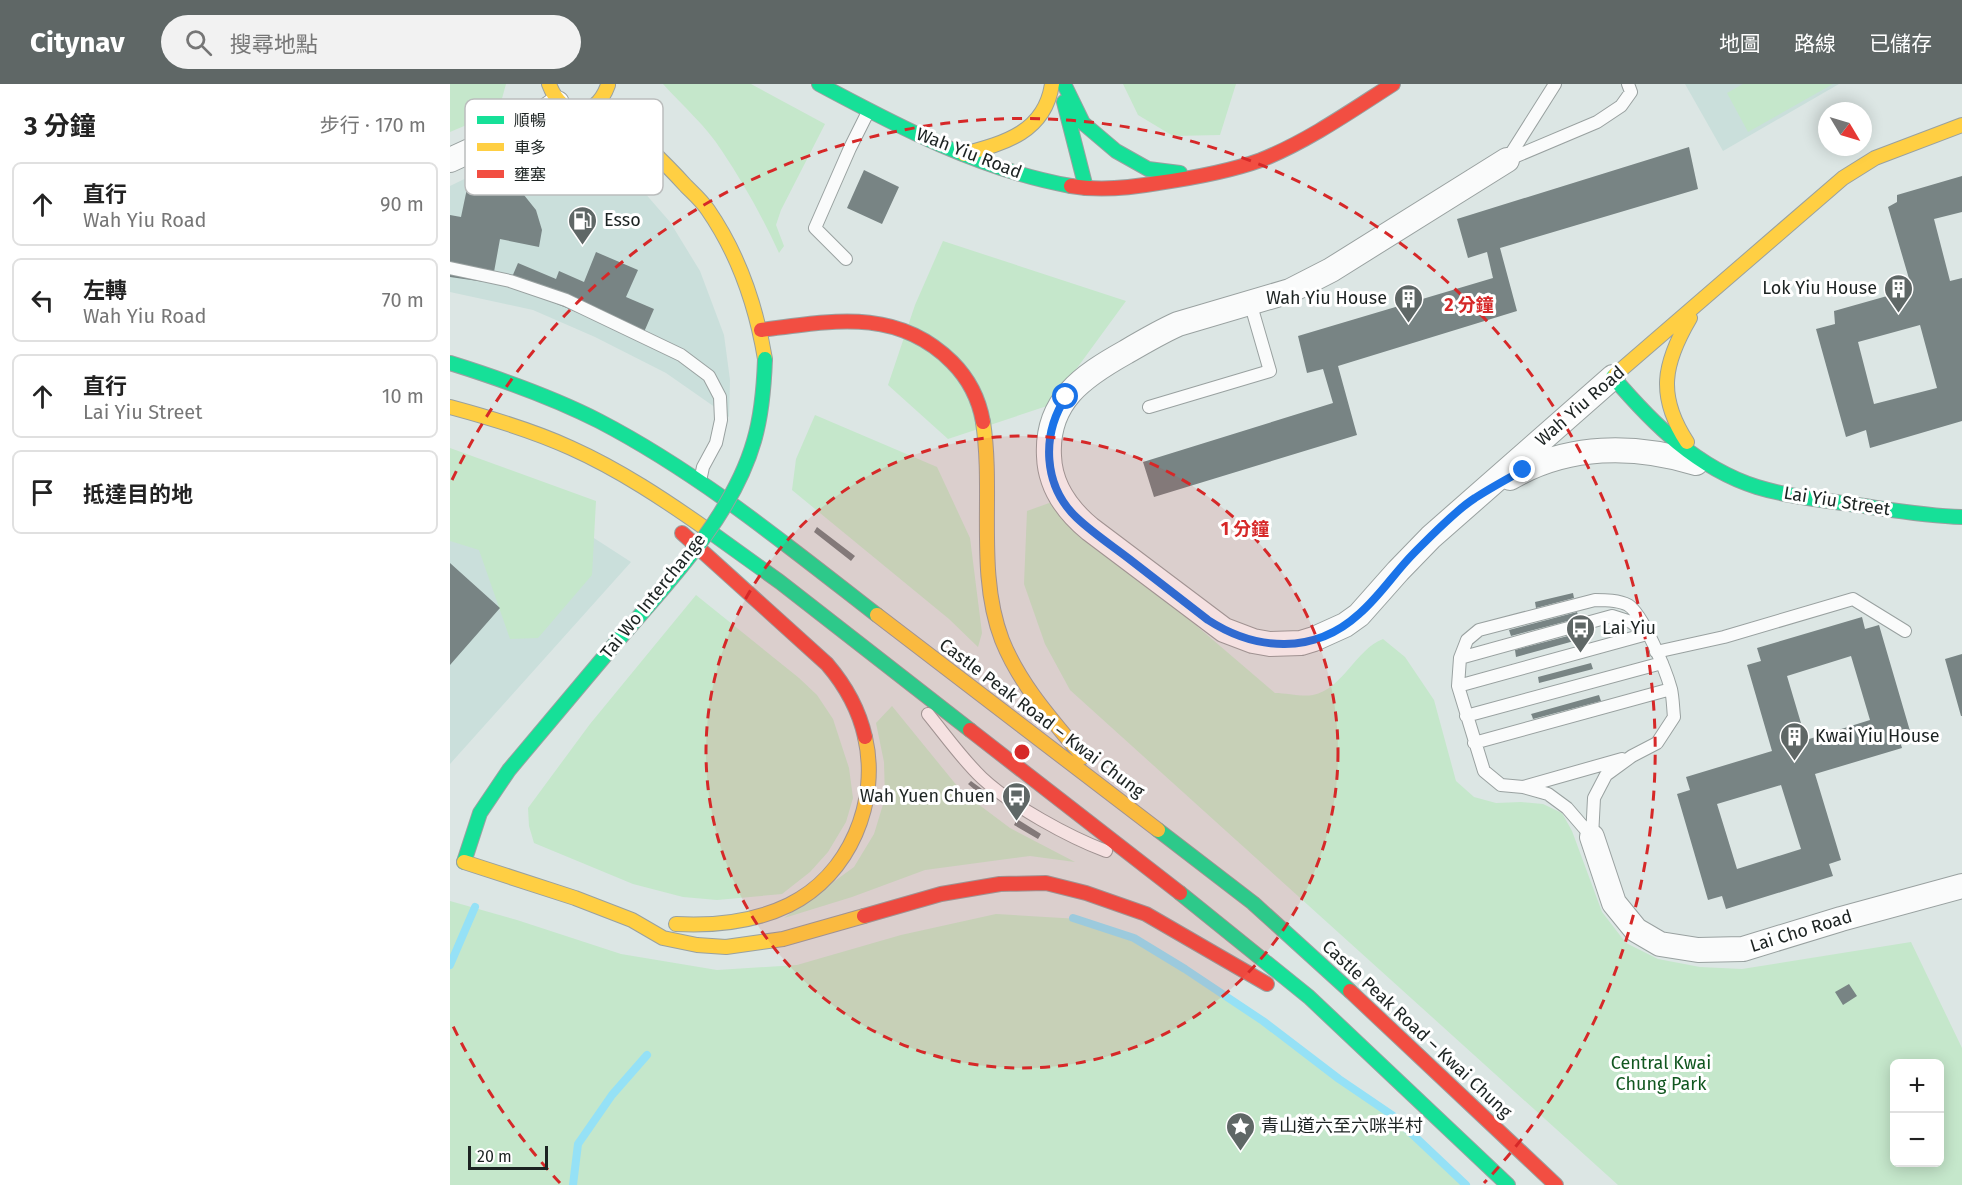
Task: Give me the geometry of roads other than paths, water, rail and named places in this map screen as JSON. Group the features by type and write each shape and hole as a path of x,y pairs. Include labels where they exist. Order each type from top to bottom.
{"main road":[{"path":"603,99 608,84"},
{"name":"Wah Yiu Road","path":"819,84 868,111 964,154 1012,172 1086,188 1131,188 1206,176 1246,165 1291,146 1393,84"},
{"path":"964,154 994,146 1027,130 1047,106 1052,84"},
{"path":"1062,84 1083,123 1116,151 1148,169 1206,176"},
{"path":"1062,84 1086,188"},
{"name":"Wah Yiu Road","path":"1613,377 1843,178 1893,150 1962,124"},
{"name":"Tai Wo Interchange","path":"457,860 480,813 509,770 666,586 699,542 730,495 750,453 761,412 765,360 761,330 747,284 729,244 707,208 663,162"},
{"path":"1702,299 1674,344 1669,358 1666,388 1673,419 1680,434 1716,469"},
{"path":"761,330 849,321 878,324 908,331 924,338 953,363 972,388 983,420 987,493 987,559 995,618 1002,642 1013,665 1034,696 1117,797"},
{"name":"Castle Peak Road – Kwai Chung","path":"450,363 516,384 619,431 700,483 774,537 1253,903 1556,1185"},
{"name":"Lai Yiu Street","path":"1613,377 1635,403 1674,440 1716,469 1779,493 1937,516 1962,517"},
{"path":"450,407 537,434 610,467 730,545 1287,979 1508,1185"},
{"path":"610,467 806,644 838,677 858,712 869,749 870,789 863,821 844,856 815,888 781,909 744,920 699,926 632,920"},
{"path":"457,860 575,898 632,920 663,938 697,945 726,947 783,939 941,894 1000,884 1046,883 1086,893 1146,914 1245,970 1384,1068"}],"street":[{"path":"450,160 465,153"},
{"name":"Wah Yiu Road","path":"1507,160 1331,270 1290,291 1198,317 1161,331 1086,376 1057,410 1049,438 1049,462 1060,495 1076,517 1224,630 1253,641 1300,643 1330,633 1359,615 1414,553 1613,377"},
{"name":"Lai Yiu Street","path":"1473,499 1523,470 1567,455 1591,451 1650,452 1716,469"},
{"name":"Lai Cho Road","path":"1592,837 1614,903 1636,930 1660,944 1698,950 1743,949 1962,886"}],"lane":[{"path":"1507,160 1555,84"},
{"path":"1507,160 1597,122 1621,106 1631,92 1628,84"},
{"path":"846,259 815,228 868,111"},
{"path":"450,268 510,281 566,300 681,354 709,376 720,397 721,420 716,443 704,467 700,483"},
{"path":"1149,407 1270,371 1250,302"},
{"path":"1466,716 1853,599 1905,631"},
{"path":"1595,600 1610,600 1628,605 1640,618 1659,657 1671,689 1674,717 1658,743 1632,756 1606,775 1594,798 1592,837 1567,808 1548,794 1523,787 1501,785 1484,771 1458,686 1460,657 1467,640 1479,630 1595,600"},
{"path":"1460,657 1612,616 1631,622 1647,634"},
{"path":"1458,686 1647,634"},
{"path":"896,673 966,761 984,780 1062,832 1144,866"},
{"path":"1474,743 1671,689"},
{"path":"1523,787 1632,756"}],"waterway":[{"path":"450,965 475,907"},
{"path":"1073,918 1134,938 1263,1021 1339,1079 1392,1115 1466,1185"},
{"path":"573,1185 578,1144 612,1095 647,1055"}],"place":[{"name":"Esso","path":"583,246"},
{"name":"Lok Yiu House","path":"1898,314"},
{"name":"Wah Yiu House","path":"1408,324"},
{"name":"Lai Yiu","path":"1581,654"},
{"name":"Kwai Yiu House","path":"1794,762"},
{"name":"Wah Yuen Chuen","path":"1016,822"},
{"name":"青山道六至六咪半村","path":"1240,1152"}],"park label":[{"name":"Central Kwai Chung Park","path":"1661,1073"}]}
